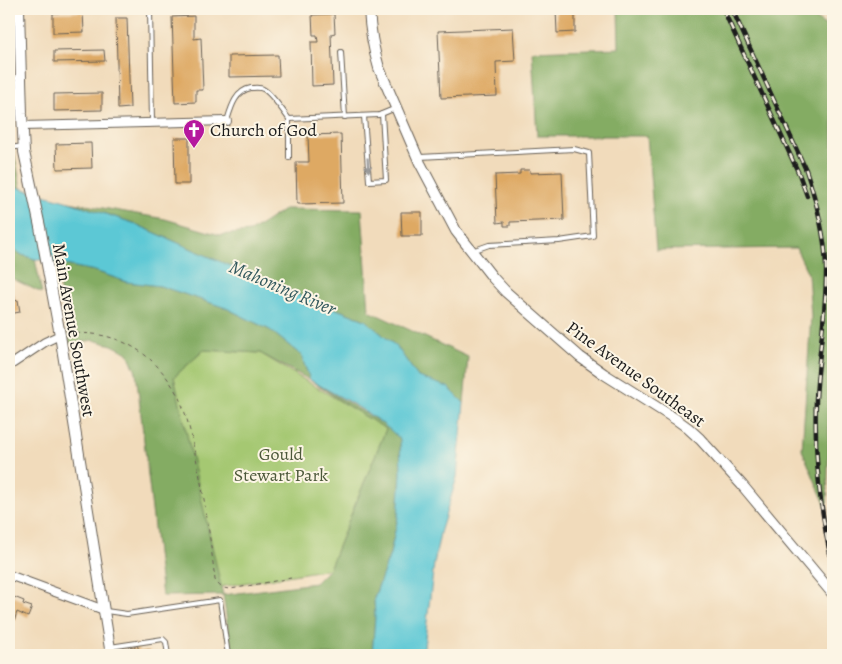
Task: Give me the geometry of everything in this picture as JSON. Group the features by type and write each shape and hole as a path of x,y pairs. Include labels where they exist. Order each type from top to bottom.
{"street":[{"name":"Pine Avenue Southeast","path":"370,9 371,35 379,68 418,157 456,231 471,251 506,292 572,351 688,428 700,439 742,485 833,594"},
{"name":"Main Avenue Southwest","path":"15,12 21,78 24,149 60,335 110,651"},
{"path":"23,126 227,121"},
{"path":"9,366 45,342 60,335"},
{"path":"9,575 104,610"}],"lane":[{"path":"150,9 152,123"},
{"path":"341,52 345,117"},
{"path":"9,79 21,78"},
{"path":"227,121 231,106 238,95 246,89 263,89 272,97 289,119 289,158"},
{"path":"289,119 379,116 396,108"},
{"path":"364,116 369,181 386,180 382,114"},
{"path":"9,148 24,149"},
{"path":"418,157 574,149 590,153 592,236 559,241 489,245 471,251"},
{"path":"104,610 127,614 220,600 228,655"},
{"path":"110,651 163,639 166,642 168,655"}],"path":[{"path":"60,335 89,333 120,341 133,347 145,356 170,381 183,408 191,434 205,499 217,584 220,587 231,589 291,578"}],"green space":[{"path":"618,9 803,9 833,31 833,340 831,353 827,509 802,450 811,316 808,274 796,248 656,250 647,136 537,136 532,51 619,48"},
{"path":"14,151 21,189 9,185 9,152"},
{"path":"69,202 165,219 220,235 250,232 285,209 362,210 369,311 468,357 464,403 450,389 418,377 397,347 365,320 271,284 133,223"},
{"path":"9,246 22,255 35,259 42,293 9,277"},
{"path":"55,263 95,271 127,282 160,286 226,308 270,330 301,355 310,380 260,353 204,350 174,377 223,595 162,596 136,372 128,353 112,345 93,340 70,344"},
{"name":"Gould Stewart Park","path":"204,350 260,353 386,429 329,569 220,587 174,377"},
{"path":"310,380 388,427 400,439 401,473 398,517 390,554 374,598 375,617 372,655 232,655 223,595 315,583 329,569 386,429"}],"water":[{"path":"9,185 133,223 271,284 365,320 397,347 418,377 448,387 464,403 457,477 440,533 434,564 423,655 372,655 375,617 374,598 390,554 398,517 401,473 400,439 369,414 310,380 301,355 270,330 226,308 160,286 127,282 95,271 22,255 9,246"}],"building":[{"path":"556,9 575,9 575,32 557,33"},
{"path":"83,12 84,32 53,33 53,13"},
{"path":"334,14 335,33 331,34 333,85 312,86 311,42 318,42 317,35 313,35 312,15"},
{"path":"194,16 194,39 201,38 203,90 196,90 196,102 175,103 172,17"},
{"path":"116,18 127,18 130,108 118,109"},
{"path":"513,28 515,61 496,62 497,96 441,98 438,31"},
{"path":"104,50 105,61 54,62 54,51"},
{"path":"278,55 279,76 229,77 229,56"},
{"path":"102,93 102,110 54,111 54,94"},
{"path":"341,134 343,203 297,204 296,162 309,162 308,135"},
{"path":"174,138 189,138 189,184 175,184"},
{"path":"91,143 92,168 57,169 56,144"},
{"path":"520,170 530,170 530,173 562,172 564,220 510,222 510,226 504,226 504,222 497,223 495,175 520,174"},
{"path":"401,212 422,212 422,236 402,236"},
{"path":"14,293 15,301 18,300 20,312 9,314 9,294"},
{"path":"9,595 24,601 23,604 32,607 28,617 17,612 14,622 9,620"},
{"path":"135,644 137,644 139,651 150,650 150,653 157,652 158,655 128,655 127,649 135,648"}],"railway":[{"path":"723,9 799,174 807,196"},
{"path":"732,9 806,170 822,229 826,283 816,399 816,442 821,505 833,568"}],"place":[{"name":"Church of God","path":"194,149"}],"water label":[{"name":"Mahoning River","path":"283,287"}]}
